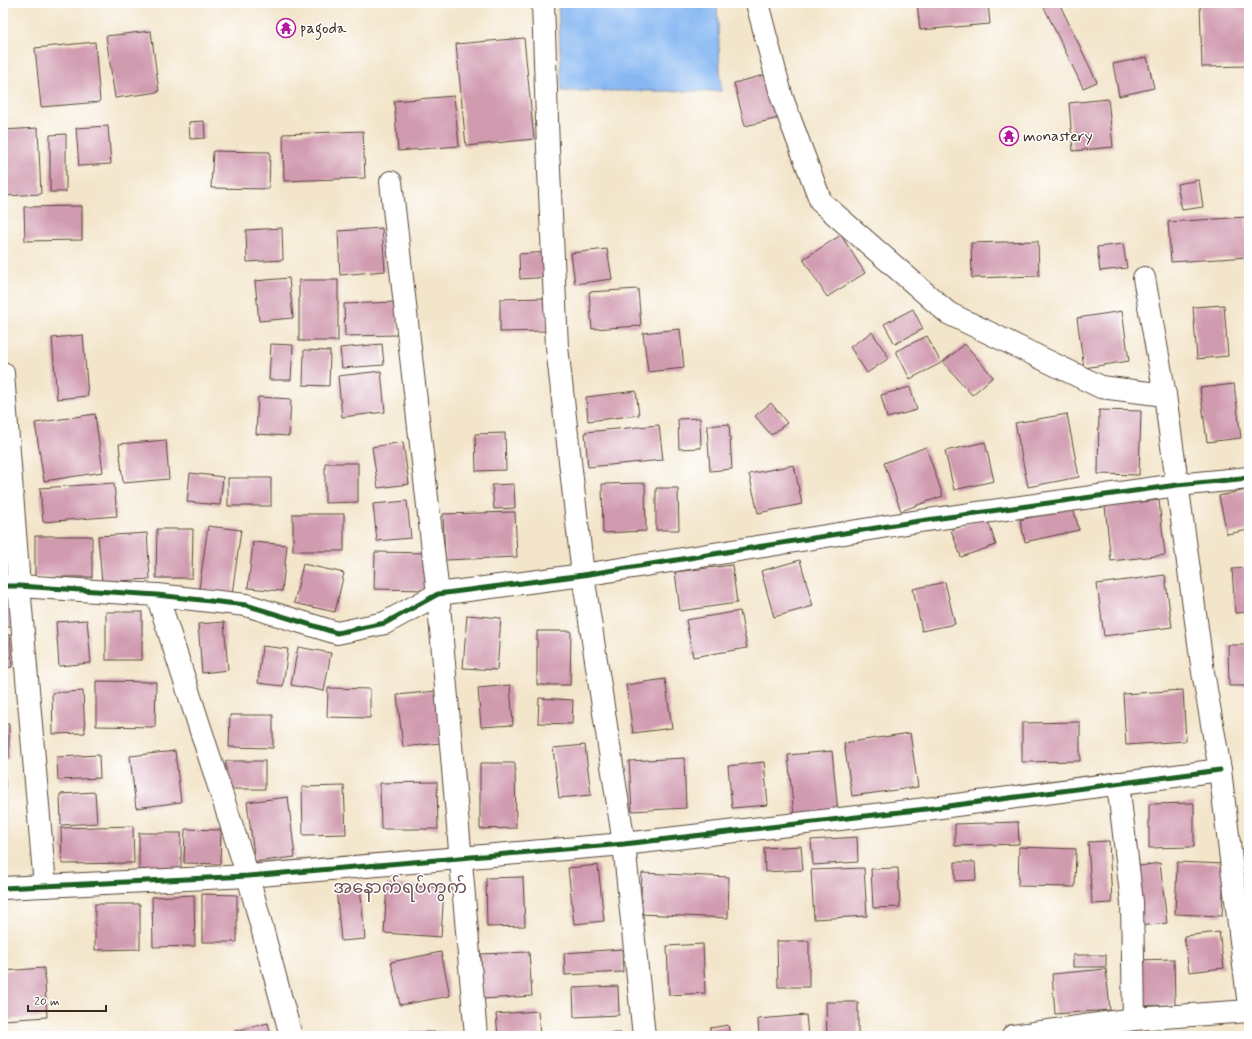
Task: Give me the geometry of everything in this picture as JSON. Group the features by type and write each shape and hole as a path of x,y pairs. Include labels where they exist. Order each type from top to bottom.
{"street":[{"path":"543,3 548,156 558,347 583,576 624,844 644,1036"},
{"path":"757,3 782,98 821,202 948,314 1101,387 1165,395"},
{"path":"391,182 438,594 476,1036"},
{"path":"1144,278 1165,395 1203,672 1220,770 1249,1006"},
{"path":"3,373 11,586 45,886"},
{"path":"11,586 157,595 246,605 337,633 386,623 438,594 583,576 913,522 1177,485 1249,478"},
{"path":"157,595 248,876 291,1036"},
{"path":"3,888 248,876 624,844 926,809 1220,770"},
{"path":"1118,783 1132,902 1134,1019"},
{"path":"1013,1036 1134,1019 1249,1011"}],"water":[{"path":"558,3 717,3 721,91 562,91"}],"building":[{"path":"917,3 988,3 990,24 920,30"},
{"path":"1042,3 1059,3 1097,82 1083,88"},
{"path":"1200,3 1249,3 1249,66 1202,67"},
{"path":"151,31 159,92 115,98 106,36"},
{"path":"524,38 534,139 466,146 456,44"},
{"path":"95,42 100,102 41,107 35,48"},
{"path":"1147,57 1154,88 1119,96 1113,64"},
{"path":"768,74 779,118 745,126 734,83"},
{"path":"454,96 459,146 398,151 394,101"},
{"path":"1108,99 1113,147 1073,151 1069,103"},
{"path":"204,121 205,138 190,139 189,122"},
{"path":"108,126 111,164 79,166 76,128"},
{"path":"38,128 41,194 5,196 3,130"},
{"path":"363,131 365,178 284,181 283,134"},
{"path":"66,134 66,192 50,192 50,135"},
{"path":"213,151 270,152 269,189 211,188"},
{"path":"1199,180 1203,207 1182,210 1177,184"},
{"path":"82,206 82,240 25,241 24,207"},
{"path":"1246,217 1249,257 1171,262 1168,222"},
{"path":"282,228 283,260 247,262 246,230"},
{"path":"382,228 385,271 340,275 338,231"},
{"path":"841,235 865,273 827,297 803,259"},
{"path":"1038,241 1039,276 972,278 971,243"},
{"path":"1123,244 1127,268 1100,271 1097,247"},
{"path":"607,249 612,279 575,284 571,253"},
{"path":"549,252 550,277 520,279 519,254"},
{"path":"289,278 293,318 259,321 255,281"},
{"path":"299,280 338,280 338,341 299,341"},
{"path":"638,289 641,326 592,329 589,292"},
{"path":"547,298 547,331 500,332 500,299"},
{"path":"397,302 398,335 345,336 344,304"},
{"path":"1224,305 1228,356 1197,359 1193,307"},
{"path":"913,309 923,329 895,344 884,324"},
{"path":"1122,311 1129,361 1084,368 1077,318"},
{"path":"680,329 684,368 648,372 643,333"},
{"path":"872,332 889,358 867,373 850,347"},
{"path":"83,335 88,396 57,399 52,338"},
{"path":"927,336 941,363 910,379 896,351"},
{"path":"271,344 293,345 291,380 269,380"},
{"path":"382,344 384,365 342,368 340,348"},
{"path":"965,344 993,377 972,395 943,362"},
{"path":"304,350 330,351 329,386 303,385"},
{"path":"381,371 385,412 342,417 338,376"},
{"path":"1234,384 1241,438 1207,442 1200,388"},
{"path":"910,387 917,410 887,418 881,395"},
{"path":"636,391 639,415 588,421 586,397"},
{"path":"258,397 291,399 289,436 256,434"},
{"path":"771,403 787,423 771,435 755,416"},
{"path":"1099,410 1141,411 1139,475 1098,474"},
{"path":"95,414 103,472 44,481 35,423"},
{"path":"1067,414 1079,477 1028,487 1015,423"},
{"path":"700,418 701,448 679,449 678,419"},
{"path":"729,424 732,469 710,471 707,426"},
{"path":"659,425 663,460 588,467 585,432"},
{"path":"505,433 506,470 476,471 475,434"},
{"path":"166,440 169,479 123,483 119,444"},
{"path":"403,442 409,484 378,488 372,447"},
{"path":"985,442 994,481 954,490 945,451"},
{"path":"926,447 943,496 901,511 884,463"},
{"path":"325,463 358,463 358,502 325,503"},
{"path":"794,465 802,504 758,513 749,474"},
{"path":"190,473 223,477 220,505 187,502"},
{"path":"228,478 271,478 271,506 228,506"},
{"path":"114,483 117,516 43,522 40,488"},
{"path":"645,483 646,531 603,533 602,484"},
{"path":"514,484 515,508 494,509 492,485"},
{"path":"656,488 678,488 679,530 656,530"},
{"path":"1246,490 1249,506 1249,530 1227,534 1219,496"},
{"path":"1159,500 1165,555 1111,561 1105,506"},
{"path":"407,501 411,538 377,541 373,504"},
{"path":"1073,507 1079,530 1025,542 1020,520"},
{"path":"515,512 517,557 445,560 443,514"},
{"path":"293,514 344,514 344,551 293,551"},
{"path":"987,517 996,545 961,557 951,530"},
{"path":"208,526 241,530 232,594 199,589"},
{"path":"157,529 193,529 192,578 156,578"},
{"path":"147,533 150,579 102,582 98,536"},
{"path":"35,536 92,536 92,577 35,577"},
{"path":"253,542 287,545 282,591 248,588"},
{"path":"375,552 430,553 429,590 374,589"},
{"path":"800,560 813,606 774,617 761,571"},
{"path":"303,564 344,573 335,612 294,603"},
{"path":"732,565 737,603 680,611 675,572"},
{"path":"1249,568 1249,612 1235,613 1232,569"},
{"path":"1165,575 1172,627 1104,636 1097,584"},
{"path":"945,582 955,624 922,631 913,589"},
{"path":"3,600 13,600 14,626 3,627"},
{"path":"740,611 747,648 693,657 686,620"},
{"path":"106,612 142,612 142,660 106,660"},
{"path":"467,615 501,618 497,670 463,668"},
{"path":"87,620 91,663 59,666 56,622"},
{"path":"224,622 228,670 202,673 198,624"},
{"path":"537,631 571,631 570,685 537,685"},
{"path":"3,635 10,635 12,667 3,668"},
{"path":"1228,645 1249,645 1249,686 1229,686"},
{"path":"262,646 288,649 283,686 258,683"},
{"path":"298,647 331,653 324,691 291,685"},
{"path":"665,679 672,728 633,733 626,685"},
{"path":"96,681 156,682 155,727 96,726"},
{"path":"510,685 513,725 481,727 478,688"},
{"path":"328,688 370,689 370,718 327,717"},
{"path":"1183,690 1186,741 1126,745 1123,694"},
{"path":"83,691 85,733 53,734 52,693"},
{"path":"436,691 441,743 403,747 397,695"},
{"path":"539,698 573,700 572,724 538,723"},
{"path":"230,715 273,715 273,748 229,747"},
{"path":"1080,722 1080,761 1022,762 1022,723"},
{"path":"3,724 9,724 9,759 3,759"},
{"path":"910,733 918,787 852,796 844,743"},
{"path":"585,745 591,795 559,798 553,748"},
{"path":"175,751 181,802 136,808 130,756"},
{"path":"832,751 838,812 794,816 788,755"},
{"path":"99,755 100,778 58,780 57,757"},
{"path":"684,758 686,808 632,811 629,761"},
{"path":"226,761 265,761 265,789 226,789"},
{"path":"764,762 768,805 732,808 728,766"},
{"path":"480,763 515,763 516,828 480,829"},
{"path":"3,777 5,777 6,865 3,865"},
{"path":"437,782 438,829 381,829 380,783"},
{"path":"344,786 346,834 303,835 302,787"},
{"path":"95,792 97,823 61,825 60,794"},
{"path":"288,797 295,857 255,862 247,802"},
{"path":"1194,803 1194,847 1149,848 1149,804"},
{"path":"1018,822 1019,844 955,846 955,824"},
{"path":"133,826 134,863 62,864 61,828"},
{"path":"185,829 221,830 220,864 184,863"},
{"path":"139,833 181,833 181,870 139,870"},
{"path":"857,837 858,862 813,865 811,840"},
{"path":"1109,841 1112,903 1092,904 1088,842"},
{"path":"801,846 803,870 765,872 764,848"},
{"path":"1019,847 1076,849 1075,887 1018,886"},
{"path":"955,862 975,862 976,880 955,881"},
{"path":"1177,862 1224,864 1222,916 1175,914"},
{"path":"1160,863 1167,923 1140,926 1133,867"},
{"path":"598,865 604,921 574,924 568,868"},
{"path":"864,868 867,916 814,919 811,870"},
{"path":"898,868 900,907 873,908 871,869"},
{"path":"642,873 729,877 728,918 640,914"},
{"path":"523,877 525,926 487,927 486,878"},
{"path":"387,884 444,888 441,937 384,933"},
{"path":"360,886 365,939 341,941 336,888"},
{"path":"202,894 237,895 237,942 202,942"},
{"path":"194,895 195,946 153,947 152,897"},
{"path":"95,904 140,904 140,949 95,950"},
{"path":"1219,932 1224,968 1189,972 1184,936"},
{"path":"777,941 809,941 809,987 778,987"},
{"path":"703,944 705,993 669,995 667,946"},
{"path":"622,949 623,972 565,975 564,953"},
{"path":"441,952 450,996 400,1005 391,962"},
{"path":"529,952 532,996 483,999 481,954"},
{"path":"1073,955 1106,955 1106,967 1073,967"},
{"path":"1174,959 1175,1005 1138,1006 1136,960"},
{"path":"44,968 47,1017 3,1020 3,971"},
{"path":"1106,969 1110,1010 1055,1014 1052,974"},
{"path":"618,986 619,1015 574,1017 573,988"},
{"path":"826,1002 858,1002 858,1036 827,1036"},
{"path":"538,1011 540,1036 498,1036 496,1014"},
{"path":"806,1015 808,1036 759,1036 758,1019"},
{"path":"268,1023 271,1036 233,1036 232,1032"},
{"path":"728,1025 730,1036 711,1036 710,1028"},
{"path":"409,1032 448,1032 448,1036 410,1036"},
{"path":"621,1033 621,1036 578,1036 578,1034"}],"cycle path":[{"path":"3,586 157,595 246,605 337,633 385,623 438,594 583,575 913,522 1177,485 1249,478"},
{"path":"3,888 248,876 624,844 926,809 1220,770"}],"place":[{"name":"pagoda","path":"286,28"},
{"name":"monastery","path":"1009,136"}],"district":[{"name":"အနောက်ရပ်ကွက်","path":"400,888"}]}
